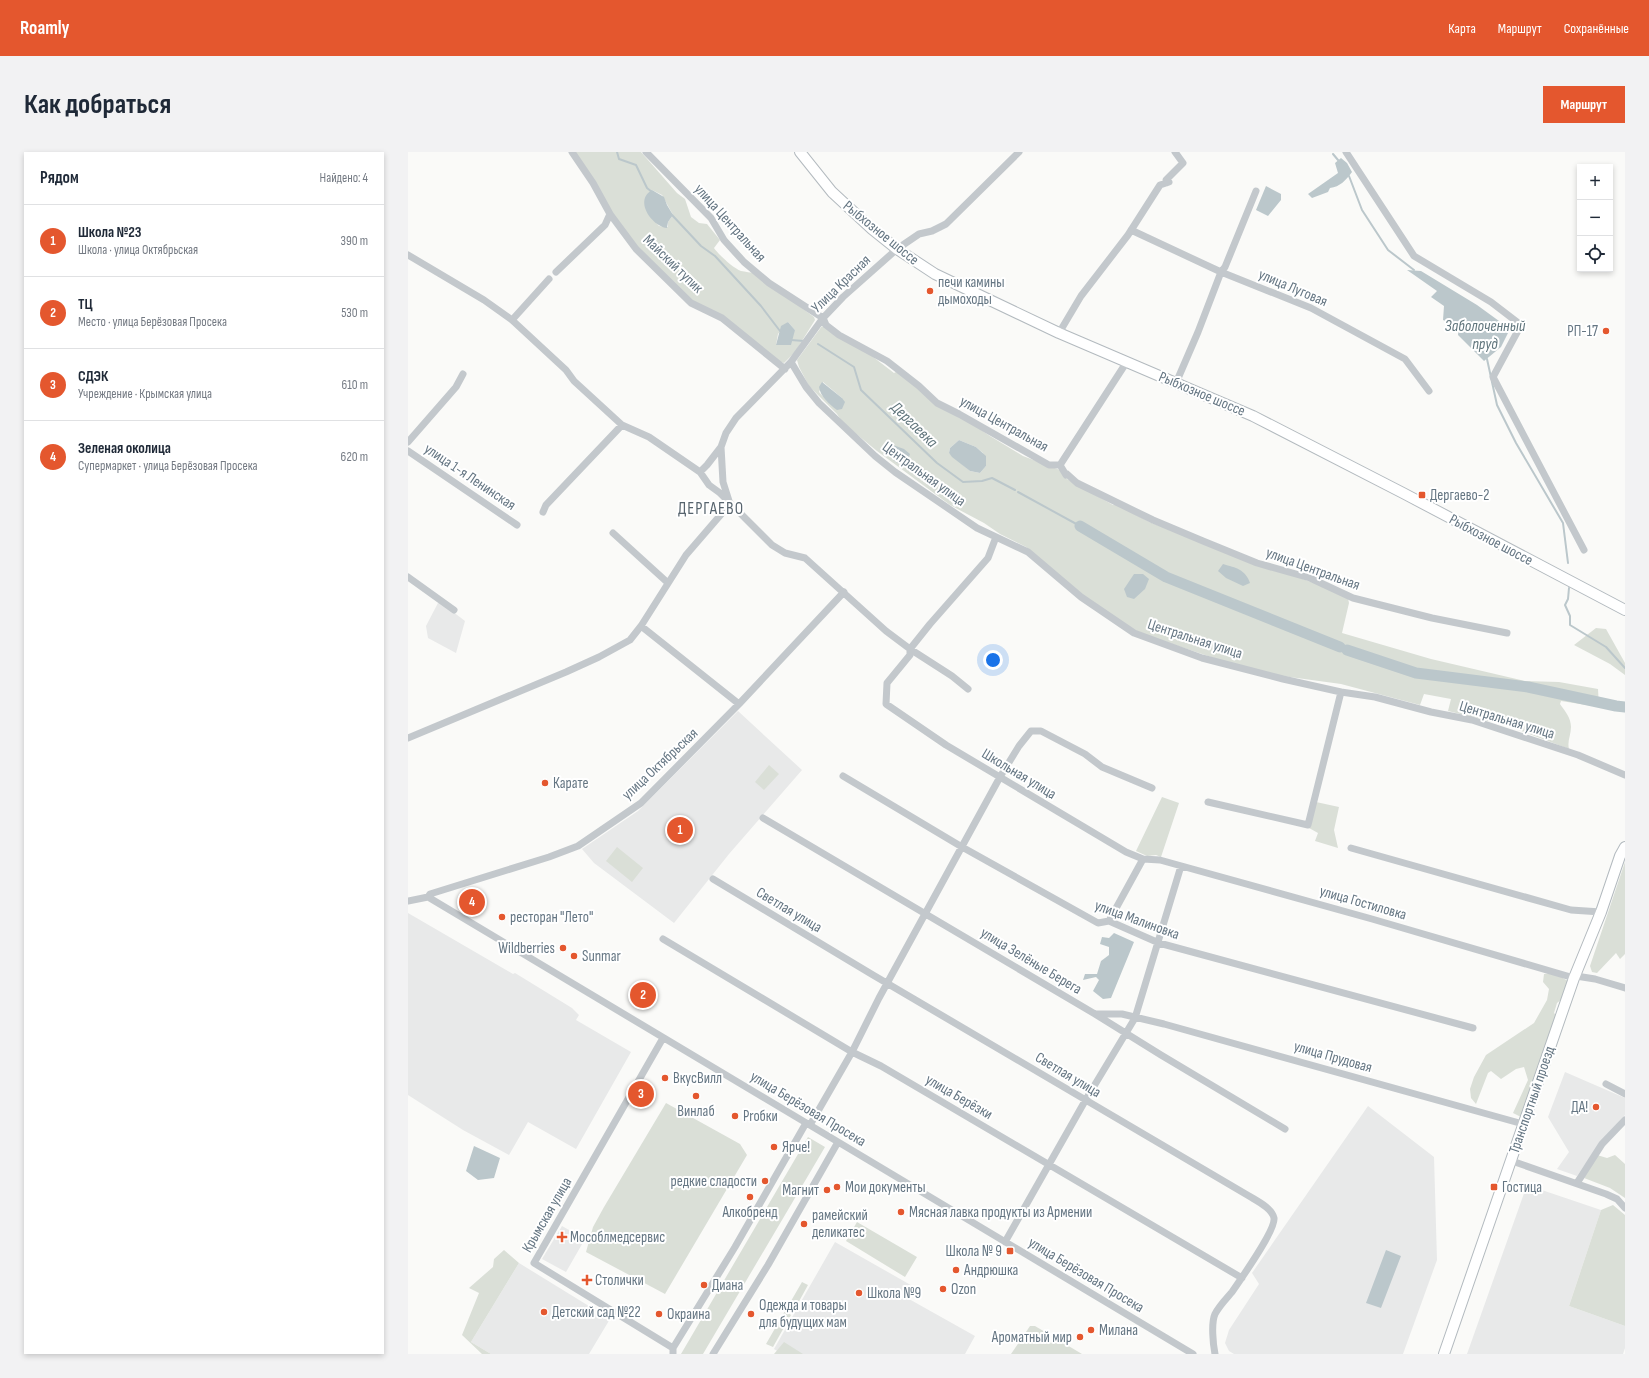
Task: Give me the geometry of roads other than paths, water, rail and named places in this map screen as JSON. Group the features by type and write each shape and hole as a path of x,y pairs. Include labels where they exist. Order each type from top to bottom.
{"main road":[{"name":"Рыбхозное шоссе","path":"800,152 840,200 872,230 897,249 935,274 1126,363 1253,416 1625,610"},
{"name":"Транспортный проезд","path":"1444,1354 1575,977 1601,912 1620,856 1625,847"}],"street":[{"name":"Майский тупик","path":"572,152 593,183 610,214 636,249 691,303 722,318 785,369"},
{"name":"улица Центральная","path":"646,152 711,218 724,240 744,262 769,283 823,318 826,325 839,334 887,361 919,386 937,403 1049,465 1060,465 1066,475 1067,474 1077,483 1153,520 1257,563 1310,578 1353,598 1432,618 1507,633"},
{"name":"Улица Красная","path":"721,447 726,433 736,418 785,369 823,318 843,297 897,249 919,234 932,231 946,224 1019,152"},
{"path":"1059,333 1081,296 1131,230 1160,185 1167,182 1166,180 1182,163 1175,152"},
{"path":"1346,152 1414,256 1491,302 1521,325 1493,377 1584,550"},
{"path":"1176,383 1256,191"},
{"path":"556,272 605,225 610,214"},
{"name":"улица Луговая","path":"1131,230 1221,272 1311,308 1405,360 1429,391"},
{"path":"408,255 484,300 512,320 566,370 574,381 622,425 649,437 700,472 709,485 720,493 772,546 785,553 805,558 886,631 968,688"},
{"path":"512,320 549,279"},
{"name":"Центральная улица","path":"791,362 803,382 819,403 875,456 895,472 977,528 1028,552 1081,597 1134,633 1202,658 1341,692 1375,697 1431,712 1472,720 1578,755 1625,775"},
{"path":"1060,465 1126,363"},
{"path":"408,442 456,387 463,374"},
{"path":"543,512 546,505 622,425"},
{"path":"700,472 708,465 721,447"},
{"path":"721,447 723,482 730,504"},
{"name":"улица 1-я Ленинская","path":"408,451 517,525"},
{"path":"408,738 599,657 630,640 641,626 686,555 730,504"},
{"path":"613,533 668,583"},
{"path":"910,649 988,558 996,537"},
{"path":"408,577 454,610"},
{"name":"улица Октябрьская","path":"428,897 430,894 550,857 578,846 641,803 740,704 844,592"},
{"path":"641,626 740,704"},
{"name":"Школьная улица","path":"910,649 910,655 887,683 886,704 946,745 1126,852 1143,859"},
{"path":"1208,802 1308,825 1341,692"},
{"name":"Крымская улица","path":"663,1038 534,1263 673,1351 852,1052 1000,777 1027,735 1031,731 1038,730 1085,754 1102,767 1152,788"},
{"name":"улица Малиновка","path":"843,776 962,847 1098,923 1109,921 1158,943 1473,1028"},
{"name":"улица Зелёные Берега","path":"763,818 1096,1014 1285,1129"},
{"path":"1351,848 1571,910 1601,912"},
{"path":"1109,921 1143,859"},
{"name":"улица Гостиловка","path":"1143,859 1160,860 1575,977 1595,979 1625,988"},
{"path":"1005,1242 1085,1101 1135,1018 1181,866"},
{"name":"Светлая улица","path":"713,879 1085,1101 1249,1196 1270,1210 1274,1216 1274,1224 1242,1278 1215,1315 1213,1340 1215,1354"},
{"path":"408,901 428,897"},
{"name":"улица Берёзовая Просека","path":"428,897 1005,1242 1182,1351 1193,1354"},
{"name":"улица Берёзки","path":"663,939 852,1052 881,1066 1242,1278"},
{"name":"улица Прудовая","path":"1096,1014 1122,1014 1171,1026 1523,1124"},
{"path":"1606,1084 1625,1094"},
{"path":"1577,1183 1602,1144 1625,1120"},
{"path":"714,1354 768,1265 838,1142"},
{"path":"1512,1161 1577,1183 1617,1199 1625,1208"}],"water":[{"path":"1341,158 1347,163 1352,172 1340,185 1330,188 1328,192 1312,198 1308,194 1338,173 1335,163"},
{"path":"1266,186 1281,194 1281,200 1268,216 1256,210"},
{"path":"652,190 664,197 673,215 668,222 667,228 656,223 647,213 644,200"},
{"name":"Заболоченный пруд","path":"1407,270 1421,271 1477,305 1510,329 1501,347 1484,361 1458,335 1459,327 1443,320 1444,306 1431,297 1437,291"},
{"path":"788,322 795,330 791,345 776,345 781,326"},
{"path":"822,382 845,402 842,409 837,410 823,397 819,387"},
{"path":"959,440 976,447 986,456 986,466 980,473 970,471 949,453 950,448"},
{"path":"893,445 904,449 910,454 908,460 902,464 893,460 889,451"},
{"path":"1223,564 1243,572 1250,583 1243,586 1226,578 1218,571"},
{"path":"1134,574 1143,574 1149,579 1145,589 1134,599 1127,597 1124,589"},
{"path":"1114,933 1134,942 1111,998 1103,999 1093,991 1099,980 1096,977 1083,980 1085,974 1097,974 1101,961 1109,955 1109,947 1100,944 1102,937 1109,938"},
{"path":"474,1146 500,1158 494,1178 478,1180 466,1171"},
{"path":"1386,1250 1401,1256 1381,1308 1366,1303"}],"waterway":[{"path":"617,152 619,159 636,165 647,188 652,192"},
{"path":"1333,154 1338,160"},
{"path":"1349,176 1362,210 1388,250 1414,270"},
{"path":"672,215 701,246 715,256 761,306 780,331"},
{"name":"Дергаевка","path":"791,340 804,341"},
{"name":"Дергаевка","path":"818,344 854,367 861,390 937,463 963,482 982,481 992,478 1015,490"},
{"path":"1487,359 1497,405 1516,443 1563,523 1568,563"},
{"name":"Дергаевка","path":"1018,492 1080,526"},
{"path":"1080,526 1166,577 1340,647"},
{"path":"1569,588 1568,599 1565,605 1570,616 1570,625 1606,647 1625,668"},
{"path":"1347,650 1416,673 1528,687 1625,707"}],"place":[{"name":"печи камины дымоходы","path":"930,291"},
{"name":"РП-17","path":"1606,331"},
{"name":"Дергаево-2","path":"1422,495"},
{"name":"Карате","path":"545,783"},
{"name":"Школа №23","path":"680,830"},
{"name":"Зеленая околица","path":"472,902"},
{"name":"ресторан \"Лето\"","path":"502,917"},
{"name":"Wildberries","path":"563,948"},
{"name":"Sunmar","path":"574,956"},
{"name":"ТЦ","path":"643,995"},
{"name":"ВкусВилл","path":"665,1078"},
{"name":"СДЭК","path":"641,1094"},
{"name":"Винлаб","path":"696,1096"},
{"name":"ДА!","path":"1596,1107"},
{"name":"Proбки","path":"735,1116"},
{"name":"Ярче!","path":"774,1147"},
{"name":"редкие сладости","path":"765,1181"},
{"name":"Мои документы","path":"837,1187"},
{"name":"Гостица","path":"1494,1187"},
{"name":"Магнит","path":"827,1190"},
{"name":"Алкобренд","path":"750,1197"},
{"name":"Мясная лавка продукты из Армении","path":"901,1212"},
{"name":"рамейский деликатес","path":"804,1224"},
{"name":"Мособлмедсервис","path":"562,1237"},
{"name":"Школа № 9","path":"1010,1251"},
{"name":"Андрюшка","path":"956,1270"},
{"name":"Столички","path":"587,1280"},
{"name":"Диана","path":"704,1285"},
{"name":"Ozon","path":"943,1289"},
{"name":"Школа №9","path":"859,1293"},
{"name":"Детский сад №22","path":"544,1312"},
{"name":"Окраина","path":"659,1314"},
{"name":"Одежда и товары для будущих мам","path":"751,1314"},
{"name":"Милана","path":"1091,1330"},
{"name":"Ароматный мир","path":"1080,1337"}],"district":[{"name":"ДЕРГАЕВО","path":"711,509"}]}
